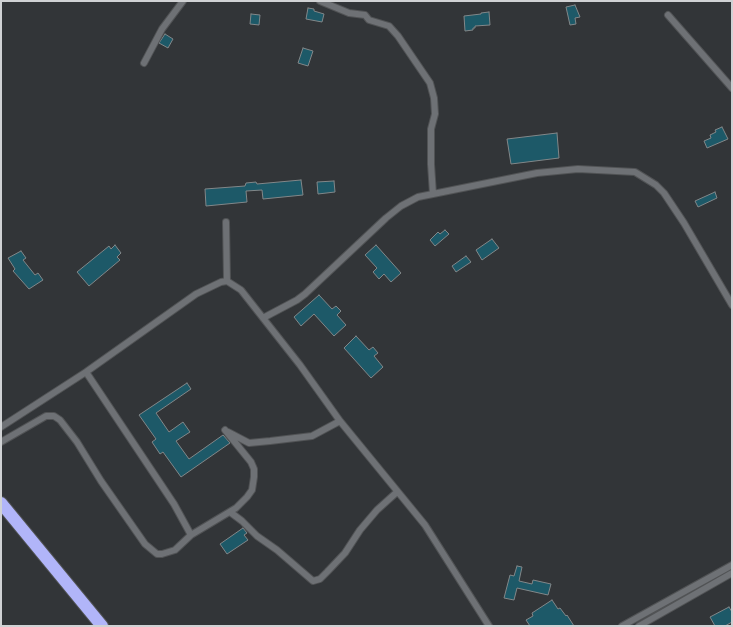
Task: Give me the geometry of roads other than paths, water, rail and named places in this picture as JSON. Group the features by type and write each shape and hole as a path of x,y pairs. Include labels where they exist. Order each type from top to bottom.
{"highway":[{"path":"1,503 102,626"}],"street":[{"path":"144,63 162,29 183,1"},
{"path":"320,1 349,13 365,15 369,20 389,26 398,36 430,83 434,98 435,114 431,129 433,194"},
{"path":"668,15 732,88"},
{"path":"263,318 297,300 305,294 386,218 401,206 418,197 537,173 578,169 635,172 652,182 664,193 684,223 732,305"},
{"path":"226,222 227,281"},
{"path":"1,427 86,372 196,294 220,282 227,281 241,290 340,421 425,526 489,626"},
{"path":"86,372 174,504 191,535"},
{"path":"1,442 46,416 54,416 60,420 77,442 101,480 150,548 157,554 169,553 175,550 191,535 230,512 247,497 252,490 254,469 251,462 225,430 249,443 312,436 340,421"},
{"path":"230,512 242,521 257,536 277,550 313,580 320,579 327,572 345,553 360,530 377,510 397,492"},
{"path":"622,626 732,565"},
{"path":"639,626 732,573"}]}
